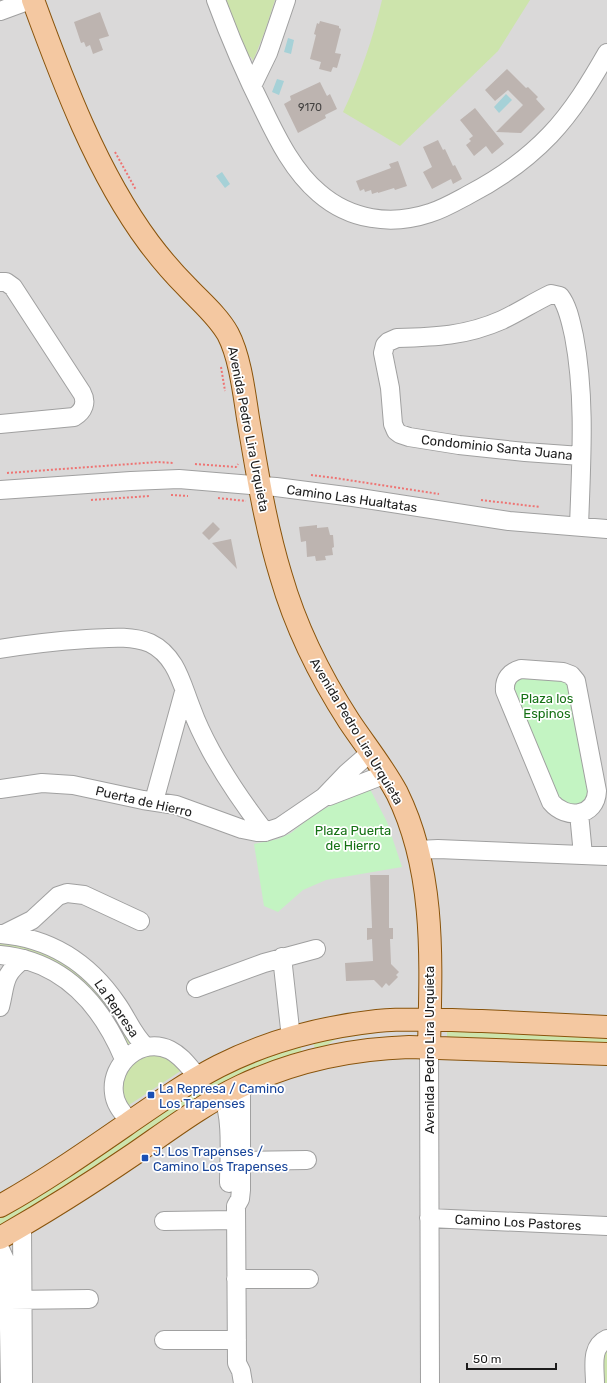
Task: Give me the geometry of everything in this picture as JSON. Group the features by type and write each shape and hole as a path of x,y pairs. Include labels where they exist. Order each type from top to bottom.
{"main road":[{"name":"Avenida Pedro Lira Urquieta","path":"32,0 79,117 122,202 160,257 185,286 215,315 230,338 238,364 253,494 275,554 289,603 319,671 352,725 386,774 406,814 418,850 423,872 428,915 430,1019 429,1047"},
{"path":"0,1206 57,1172 198,1078 243,1055 291,1038 329,1028 353,1024 430,1019 607,1027"},
{"path":"0,1238 94,1180 189,1115 231,1091 293,1066 336,1055 387,1048 429,1047 607,1054"}],"street":[{"path":"0,11 32,0"},
{"path":"216,0 252,86 273,130 288,156 304,178 330,202 353,213 376,219 399,220 441,209 490,183 524,159 542,143 563,120 607,53"},
{"path":"252,86 268,53 286,0"},
{"path":"0,282 6,282 13,287 82,393 85,400 84,408 74,417 0,424"},
{"name":"Condominio Santa Juana","path":"579,527 581,456 581,403 578,360 570,321 562,298 557,294 551,294 503,320 474,330 443,336 397,338 385,345 383,353 390,388 393,424 396,431 400,434 409,437 459,445 581,456"},
{"name":"Camino Las Hualtatas","path":"0,490 157,479 179,479 253,494 353,497 488,518 607,529"},
{"path":"0,649 39,643 120,638 142,640 158,648 170,659 178,672 192,712 211,751 235,790 265,832"},
{"path":"521,669 563,672 570,675 576,681 597,791 597,797 591,807 588,810 579,813 563,812 554,806 549,798 505,691 508,677 516,670 521,669"},
{"path":"154,801 184,692"},
{"name":"Puerta de Hierro","path":"0,789 33,784 62,784 176,805 242,829 265,832 280,827 324,797 347,773 371,752"},
{"name":"Puerta de Hierro","path":"324,797 386,774"},
{"path":"579,813 583,855"},
{"path":"418,850 438,849 607,856"},
{"path":"2,934 32,920 58,896 70,893 84,895 140,921"},
{"path":"32,920 36,931 45,944"},
{"name":"La Represa","path":"2,934 45,944 65,953 77,961 97,978 112,997 137,1037 146,1047"},
{"path":"196,988 247,968 282,957 316,949"},
{"name":"La Represa","path":"0,955 32,961 60,975 76,987 94,1006 124,1059 132,1053 146,1047 162,1047 172,1051 183,1059 198,1078"},
{"path":"282,957 291,1038"},
{"path":"0,1007 3,972 12,968 24,959"},
{"name":"Avenida Pedro Lira Urquieta","path":"429,1047 430,1383"},
{"path":"124,1059 116,1072 114,1093 117,1104 130,1122"},
{"path":"231,1091 225,1102 235,1161 229,1191 236,1213 237,1363 241,1371 243,1383"},
{"path":"235,1161 307,1160"},
{"path":"164,1221 236,1213"},
{"name":"Camino Los Pastores","path":"429,1218 607,1226"},
{"path":"10,1383 22,1225"},
{"path":"0,1249 16,1300"},
{"path":"236,1280 309,1279"},
{"path":"16,1300 89,1300"},
{"path":"595,1383 595,1352 599,1344 607,1339"},
{"path":"164,1340 237,1340"},
{"path":"11,1358 23,1383"},
{"path":"231,1383 233,1370 237,1363"}],"path":[{"path":"112,146 137,192"},
{"path":"304,475 335,478 444,495"},
{"path":"218,498 253,494"},
{"path":"164,495 195,496"},
{"path":"88,500 156,496"},
{"path":"480,500 545,508"}],"shaded area":[{"path":"0,0 607,0 607,1383 0,1383"}],"green space":[{"path":"225,0 275,0 253,61 251,57 247,57"},
{"path":"382,0 530,0 498,51 400,146 343,112 366,57"},
{"name":"Plaza los Espinos","path":"516,677 564,680 569,684 591,795 587,804 567,805 558,799 513,692 512,683"},
{"name":"Plaza Puerta de Hierro","path":"370,789 387,822 402,867 326,880 303,890 278,912 264,906 254,844 278,839 291,833 316,813 348,797"},
{"path":"0,941 31,946 67,963 95,988 109,1007 130,1044 127,1048 97,1002 0,949"},
{"path":"447,1029 607,1036 607,1045 447,1038"},
{"path":"412,1030 381,1032 336,1039 322,1048 315,1049 313,1042 366,1032"},
{"path":"300,1045 302,1053 79,1179 0,1226 0,1216 203,1085 249,1063"},
{"path":"164,1054 182,1070 126,1107 122,1103 120,1077 138,1057"},
{"path":"607,1347 607,1383 601,1383 601,1353"}],"water":[{"path":"288,38 294,40 291,54 284,52"},
{"path":"277,79 284,81 279,95 272,92"},
{"path":"506,94 512,100 499,113 494,107"},
{"path":"222,172 230,184 225,188 216,176"}],"building":[{"path":"100,12 109,36 99,39 103,50 93,54 90,45 86,47 84,42 81,43 74,22"},
{"path":"320,21 339,26 341,29 335,53 341,54 337,68 333,67 331,72 319,69 321,62 310,59 316,35 314,34 317,23 319,24"},
{"path":"507,69 526,88 528,87 538,97 536,99 545,109 521,133 496,132 523,105 508,90 495,101 485,90"},
{"path":"320,82 327,96 330,94 337,109 325,115 326,118 298,133 284,104 291,100 290,96"},
{"path":"475,108 504,144 492,154 486,146 474,156 466,145 471,141 469,139 473,136 460,120"},
{"path":"438,140 443,150 445,149 453,166 455,165 462,179 453,184 451,179 432,189 423,172 432,167 423,147"},
{"path":"398,161 407,186 395,190 394,188 372,194 371,190 365,192 364,189 360,191 356,181 391,168 389,164"},
{"path":"213,522 220,529 209,540 202,533"},
{"path":"317,525 317,528 328,527 330,535 333,535 333,555 325,556 326,560 316,561 315,556 307,557 306,541 301,542 299,527"},
{"path":"231,539 237,569 212,543"},
{"path":"370,875 389,875 389,928 393,928 393,939 390,939 391,964 399,972 396,975 398,977 389,986 386,983 382,988 374,980 346,981 345,963 373,961 372,939 367,940 367,928 372,928"}],"place":[{"name":"La Represa / Camino Los Trapenses","path":"151,1095"},
{"name":"J. Los Trapenses / Camino Los Trapenses","path":"145,1158"}]}
